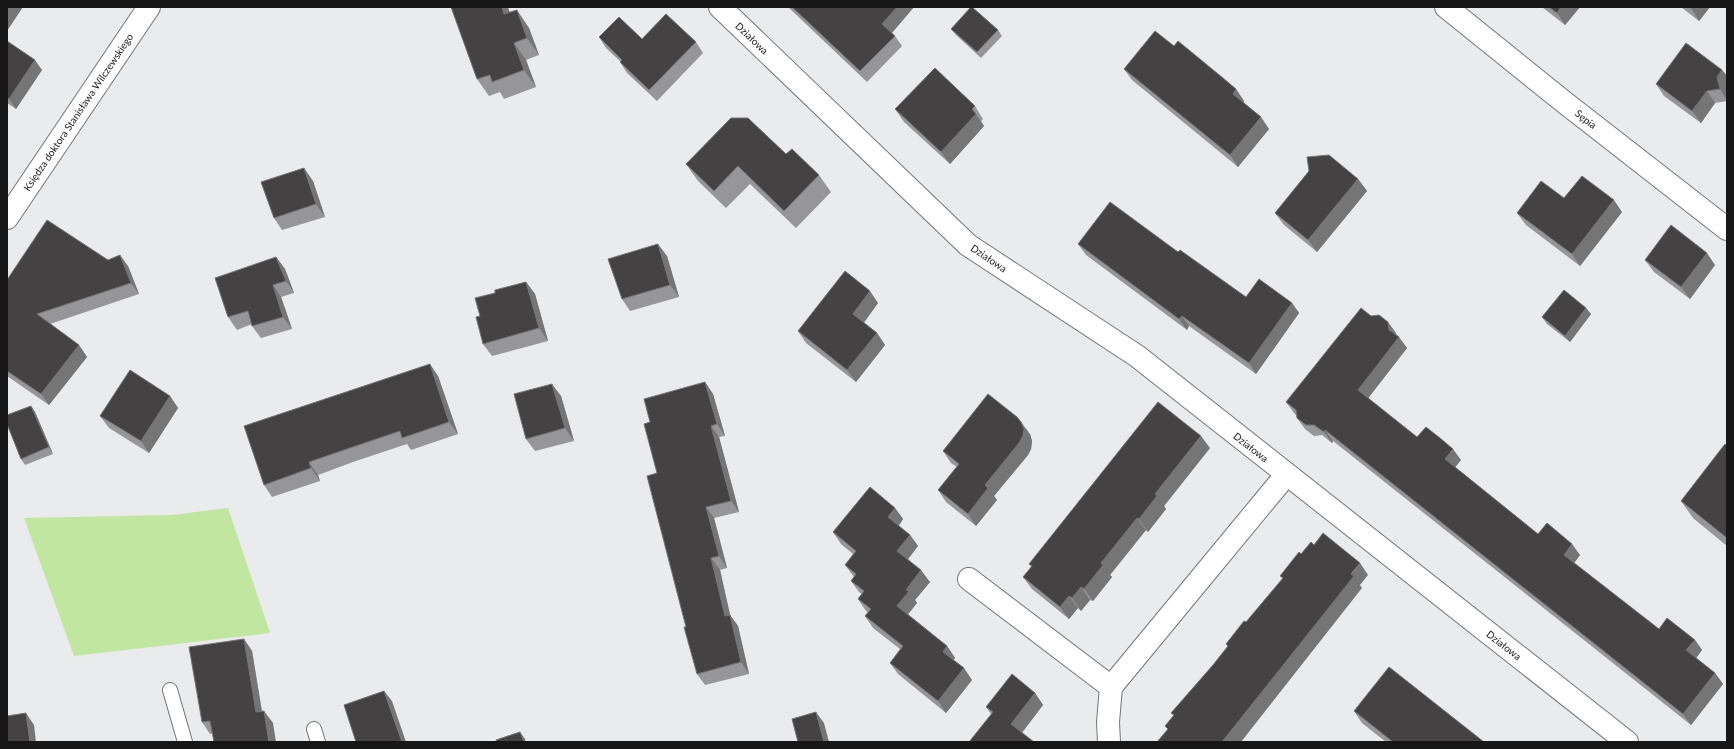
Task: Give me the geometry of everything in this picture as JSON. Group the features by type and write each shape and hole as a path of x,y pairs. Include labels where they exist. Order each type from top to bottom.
{"street":[{"name":"Księdza doktora Stanisława Wilczewskiego","path":"7,218 149,7"},
{"name":"Działowa","path":"720,7 968,245 1137,356 1286,475 1627,742"},
{"name":"Sępia","path":"1446,7 1564,102 1727,229"},
{"path":"1109,742 1108,722 1111,687 1286,475"},
{"path":"969,579 1111,687"}],"lane":[{"path":"170,690 185,742"}],"green space":[{"path":"228,508 270,633 74,656 24,518 172,515"}],"building":[{"path":"451,7 502,7 504,14 517,10 527,38 514,43 524,70 492,82 490,75 477,79"},
{"path":"792,7 897,7 882,24 895,36 860,71"},
{"path":"971,7 998,30 977,52 951,29"},
{"path":"1549,7 1561,7 1557,13"},
{"path":"666,14 696,42 649,90 620,62 622,60 599,37 619,17 642,39"},
{"path":"1155,31 1174,46 1178,41 1236,89 1233,94 1261,117 1230,155 1124,69"},
{"path":"7,41 35,60 9,99 7,98"},
{"path":"1686,43 1722,70 1717,77 1720,89 1707,91 1692,111 1656,84"},
{"path":"935,68 975,106 972,109 976,114 941,152 895,109"},
{"path":"731,118 748,118 786,154 792,149 819,175 784,211 738,166 714,191 686,164"},
{"path":"1329,155 1358,179 1308,240 1275,213 1309,171 1307,157"},
{"path":"304,168 316,204 274,218 261,182"},
{"path":"1582,176 1614,200 1572,254 1517,213 1541,181 1564,198"},
{"path":"1110,202 1178,252 1180,250 1246,297 1259,279 1292,303 1249,363 1182,316 1179,319 1078,244"},
{"path":"47,220 108,260 120,255 131,283 37,314 79,345 41,394 7,371 7,280"},
{"path":"1671,225 1707,253 1681,287 1645,260"},
{"path":"658,244 670,285 622,299 608,259"},
{"path":"276,257 286,281 273,285 283,317 252,326 248,311 228,317 215,278"},
{"path":"845,271 870,291 853,314 877,333 847,370 798,331"},
{"path":"526,282 539,328 483,344 476,317 480,316 475,298 495,293 495,290"},
{"path":"1564,290 1586,308 1565,336 1542,317"},
{"path":"1361,308 1371,316 1379,315 1388,322 1389,330 1399,337 1358,390 1417,437 1426,427 1440,438 1453,449 1445,459 1538,534 1547,523 1572,544 1564,555 1659,629 1667,618 1695,640 1686,650 1715,673 1683,714 1325,430 1324,432 1314,425 1306,425 1297,418 1296,410 1286,402"},
{"path":"430,364 449,422 402,438 400,431 344,450 309,462 311,468 264,485 244,426"},
{"path":"130,370 170,396 141,441 100,416"},
{"path":"705,382 717,424 711,426 731,501 706,507 719,556 711,558 725,616 730,615 741,662 697,674 647,476 657,473 644,424 650,422 644,399"},
{"path":"552,384 565,428 526,439 514,394"},
{"path":"988,394 1017,417 1024,429 1023,436 985,485 988,488 968,514 938,490 959,464 943,451"},
{"path":"1158,402 1201,436 1155,494 1157,496 1139,519 1137,518 1101,563 1103,565 1084,589 1081,587 1072,598 1069,596 1060,607 1023,577 1032,566 1029,564"},
{"path":"31,406 49,447 21,459 7,424 7,415"},
{"path":"1725,444 1727,444 1727,538 1681,501"},
{"path":"870,487 895,508 888,517 910,535 897,551 921,570 906,590 909,591 897,606 947,646 943,652 964,668 938,701 890,663 903,646 865,616 871,609 858,599 864,591 851,581 856,574 845,565 856,551 833,532"},
{"path":"1323,533 1360,563 1351,574 1354,576 1222,742 1157,742 1168,729 1165,726 1174,715 1171,713 1213,665 1228,646 1226,644 1244,621 1246,622 1283,578 1280,576 1299,552 1301,554 1311,542 1314,545"},
{"path":"244,639 256,712 264,711 269,742 214,742 210,721 202,722 189,647"},
{"path":"1389,667 1484,742 1393,742 1354,711"},
{"path":"1012,674 1035,693 1011,724 1034,742 969,742 993,712 986,707"},
{"path":"384,691 402,742 356,742 344,705"},
{"path":"816,712 824,742 798,742 792,719"},
{"path":"26,713 30,742 7,742 7,716"},
{"path":"520,732 524,742 497,742 496,740"}]}
